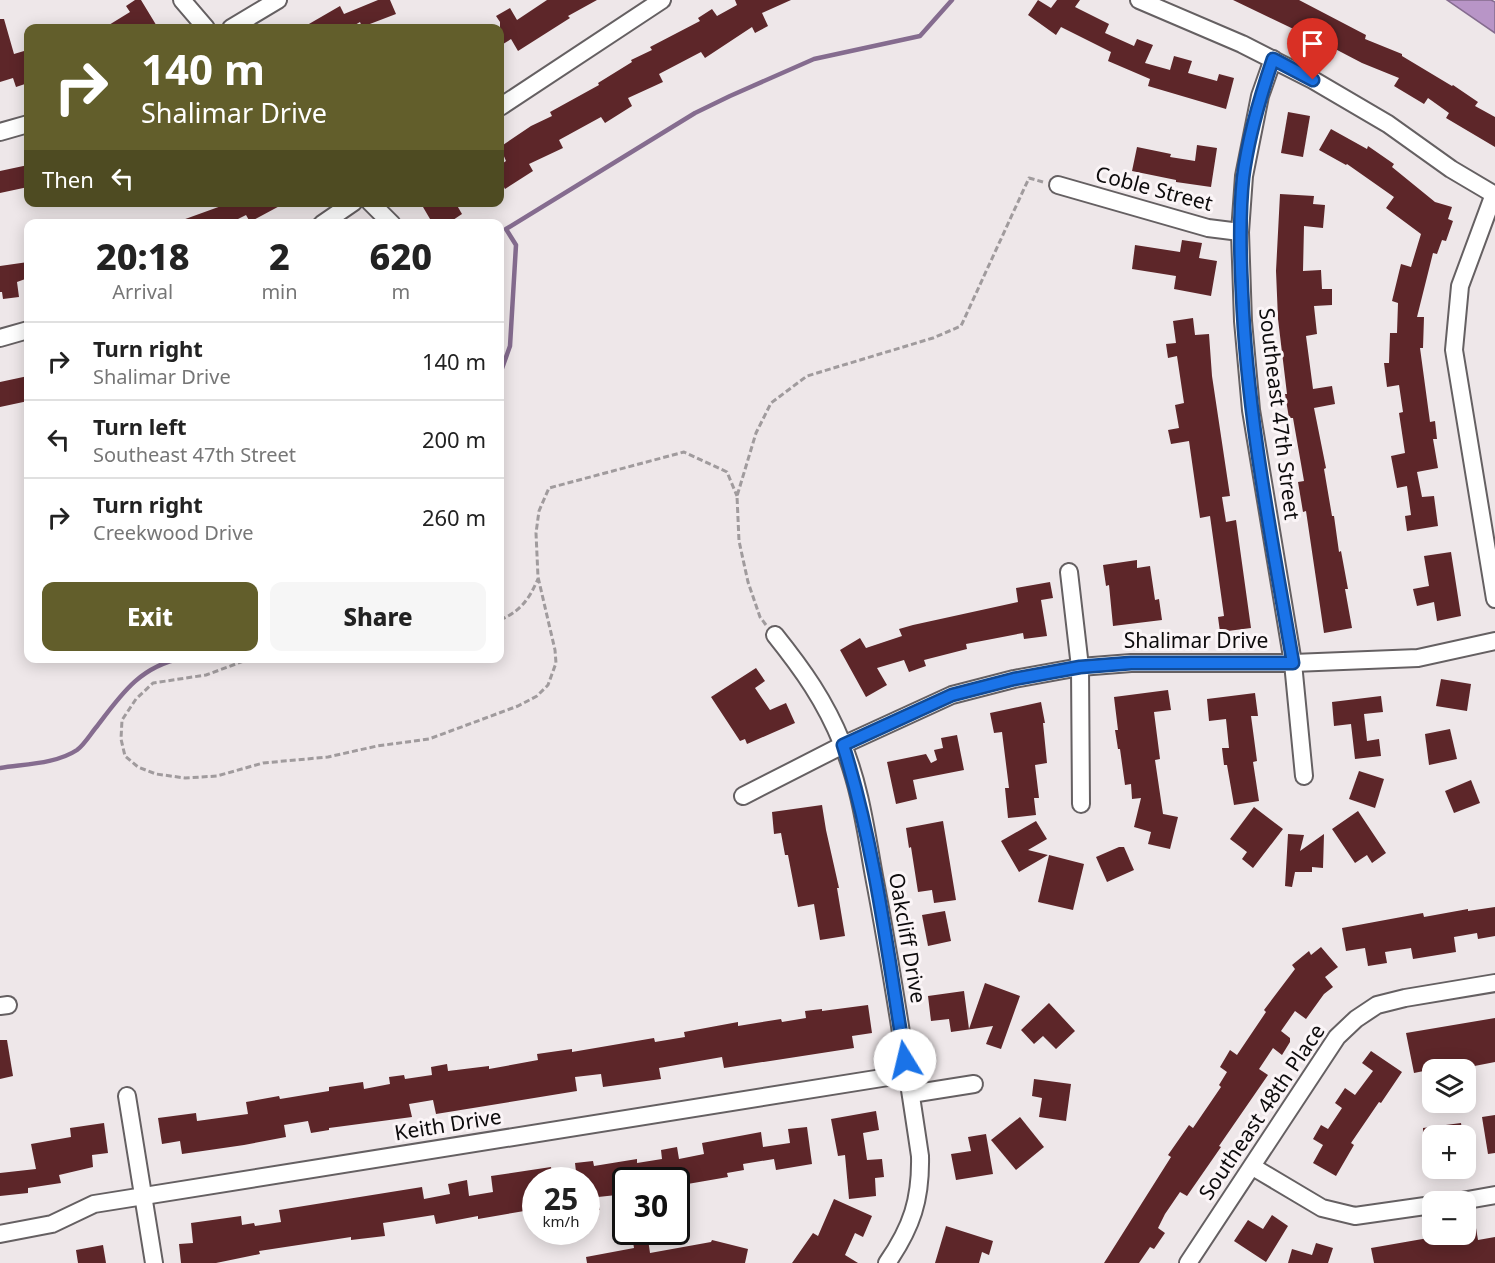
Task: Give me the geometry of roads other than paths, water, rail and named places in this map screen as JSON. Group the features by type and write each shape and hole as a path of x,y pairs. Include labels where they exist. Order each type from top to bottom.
{"street":[{"path":"182,0 203,24"},
{"path":"238,24 278,0"},
{"path":"504,104 662,0"},
{"path":"1139,0 1273,59 1388,124 1451,169 1494,194 1460,286 1454,350 1495,599"},
{"name":"Southeast 47th Street","path":"1273,59 1260,96 1244,176 1240,232 1243,321 1251,410 1293,663 1304,776"},
{"path":"0,132 24,125"},
{"name":"Coble Street","path":"1058,185 1208,228 1240,232"},
{"path":"329,219 347,207"},
{"path":"375,207 387,219"},
{"path":"0,338 24,331"},
{"path":"1069,572 1080,667 1081,804"},
{"name":"Oakcliff Drive","path":"775,635 811,682 843,745 858,793 879,903 920,1155 920,1180 915,1210 902,1242 887,1263"},
{"name":"Shalimar Drive","path":"743,796 843,745 952,695 1014,679 1080,667 1131,663 1293,663 1418,658 1495,641"},
{"name":"Southeast 48th Place","path":"1188,1263 1337,1037 1356,1019 1377,1005 1495,983"},
{"name":"Keith Drive","path":"0,1234 52,1224 94,1204 908,1074"},
{"path":"911,1094 974,1084"},
{"path":"128,1096 154,1263"},
{"path":"1253,1167 1322,1208 1355,1216 1422,1206"},
{"path":"1476,1198 1495,1195"}],"waterway":[{"path":"504,363 510,346 516,245 506,229 695,113 730,96 814,59 920,36 952,0"},
{"path":"0,768 50,761 77,750 134,682 155,667 165,663"}]}
